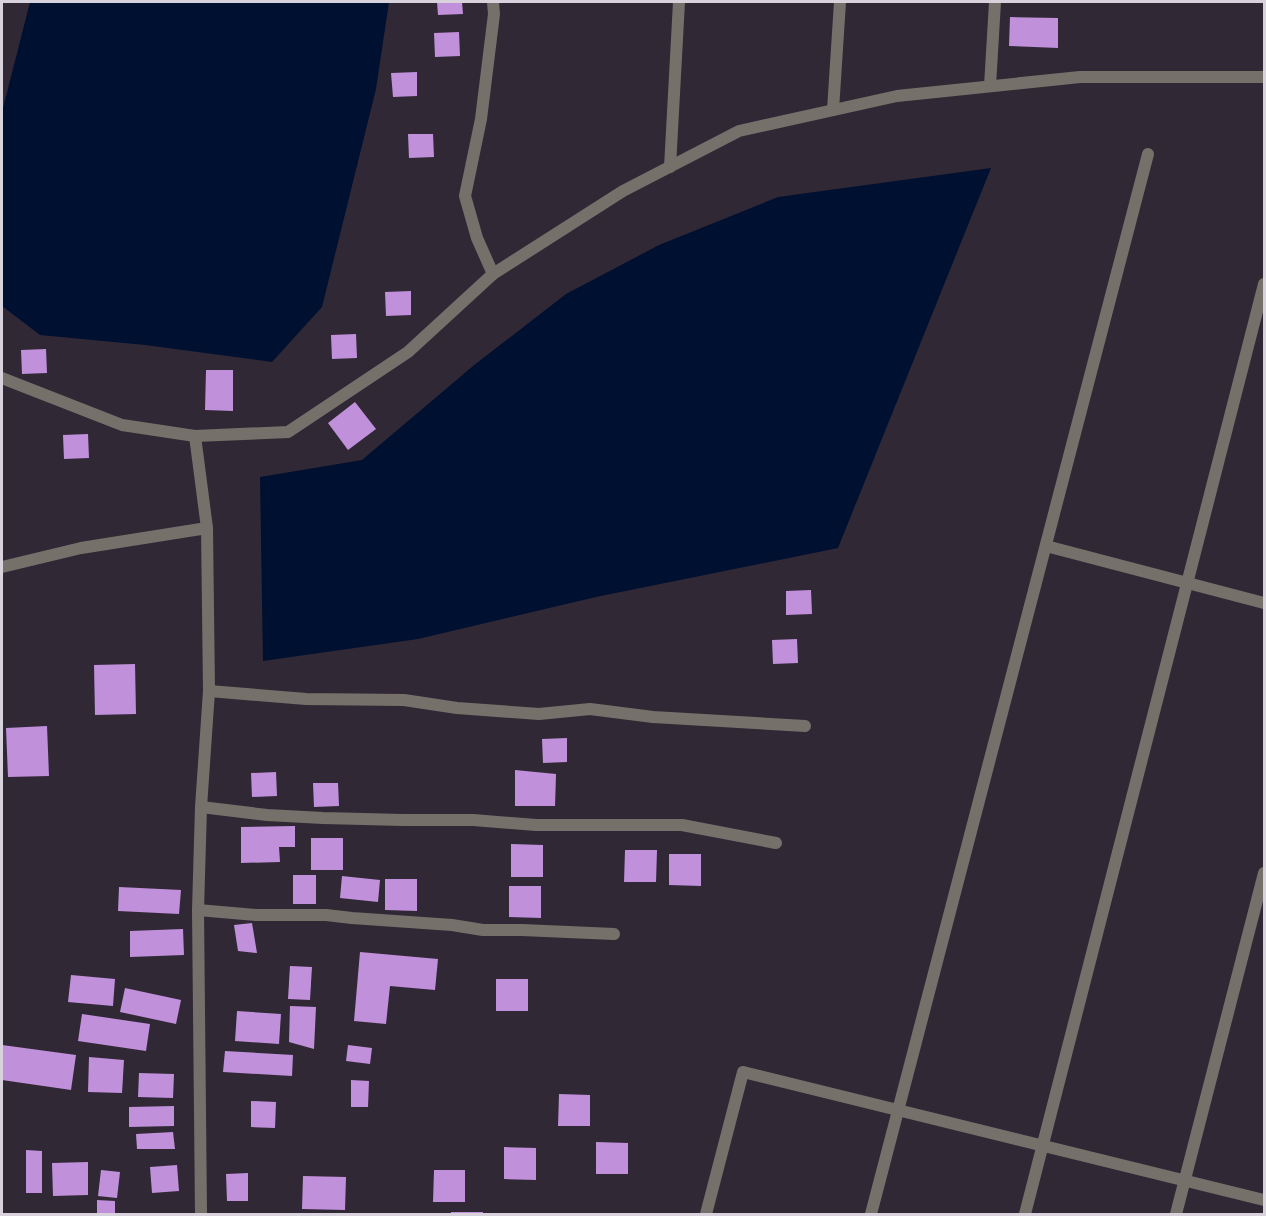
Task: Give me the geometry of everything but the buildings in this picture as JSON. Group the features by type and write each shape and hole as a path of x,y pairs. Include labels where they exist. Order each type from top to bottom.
{"street":[{"path":"493,2 494,14 481,119 465,195 477,238 493,274"},
{"path":"670,166 680,2"},
{"path":"833,110 840,2"},
{"path":"990,86 995,2"},
{"path":"2,378 122,425 195,436 288,432 408,352 493,274 623,191 739,131 897,96 1080,76 1264,77"},
{"path":"871,1215 1148,154"},
{"path":"1025,1215 1264,284"},
{"path":"195,436 207,528 209,692 201,807 198,910 201,1215"},
{"path":"2,567 81,548 207,528"},
{"path":"1046,546 1264,603"},
{"path":"209,692 306,699 404,700 457,708 539,714 590,709 653,717 805,726"},
{"path":"201,807 267,815 322,818 472,819 536,825 682,825 776,843"},
{"path":"1176,1215 1264,873"},
{"path":"198,910 256,915 326,915 452,925 483,930 614,934"},
{"path":"706,1215 743,1072 1264,1200"}],"water":[{"path":"30,2 389,2 376,89 322,307 272,362 145,345 40,335 2,306 2,112"},
{"path":"991,168 838,548 596,597 418,639 263,661 260,477 362,460 473,366 566,294 659,245 778,197"}]}
